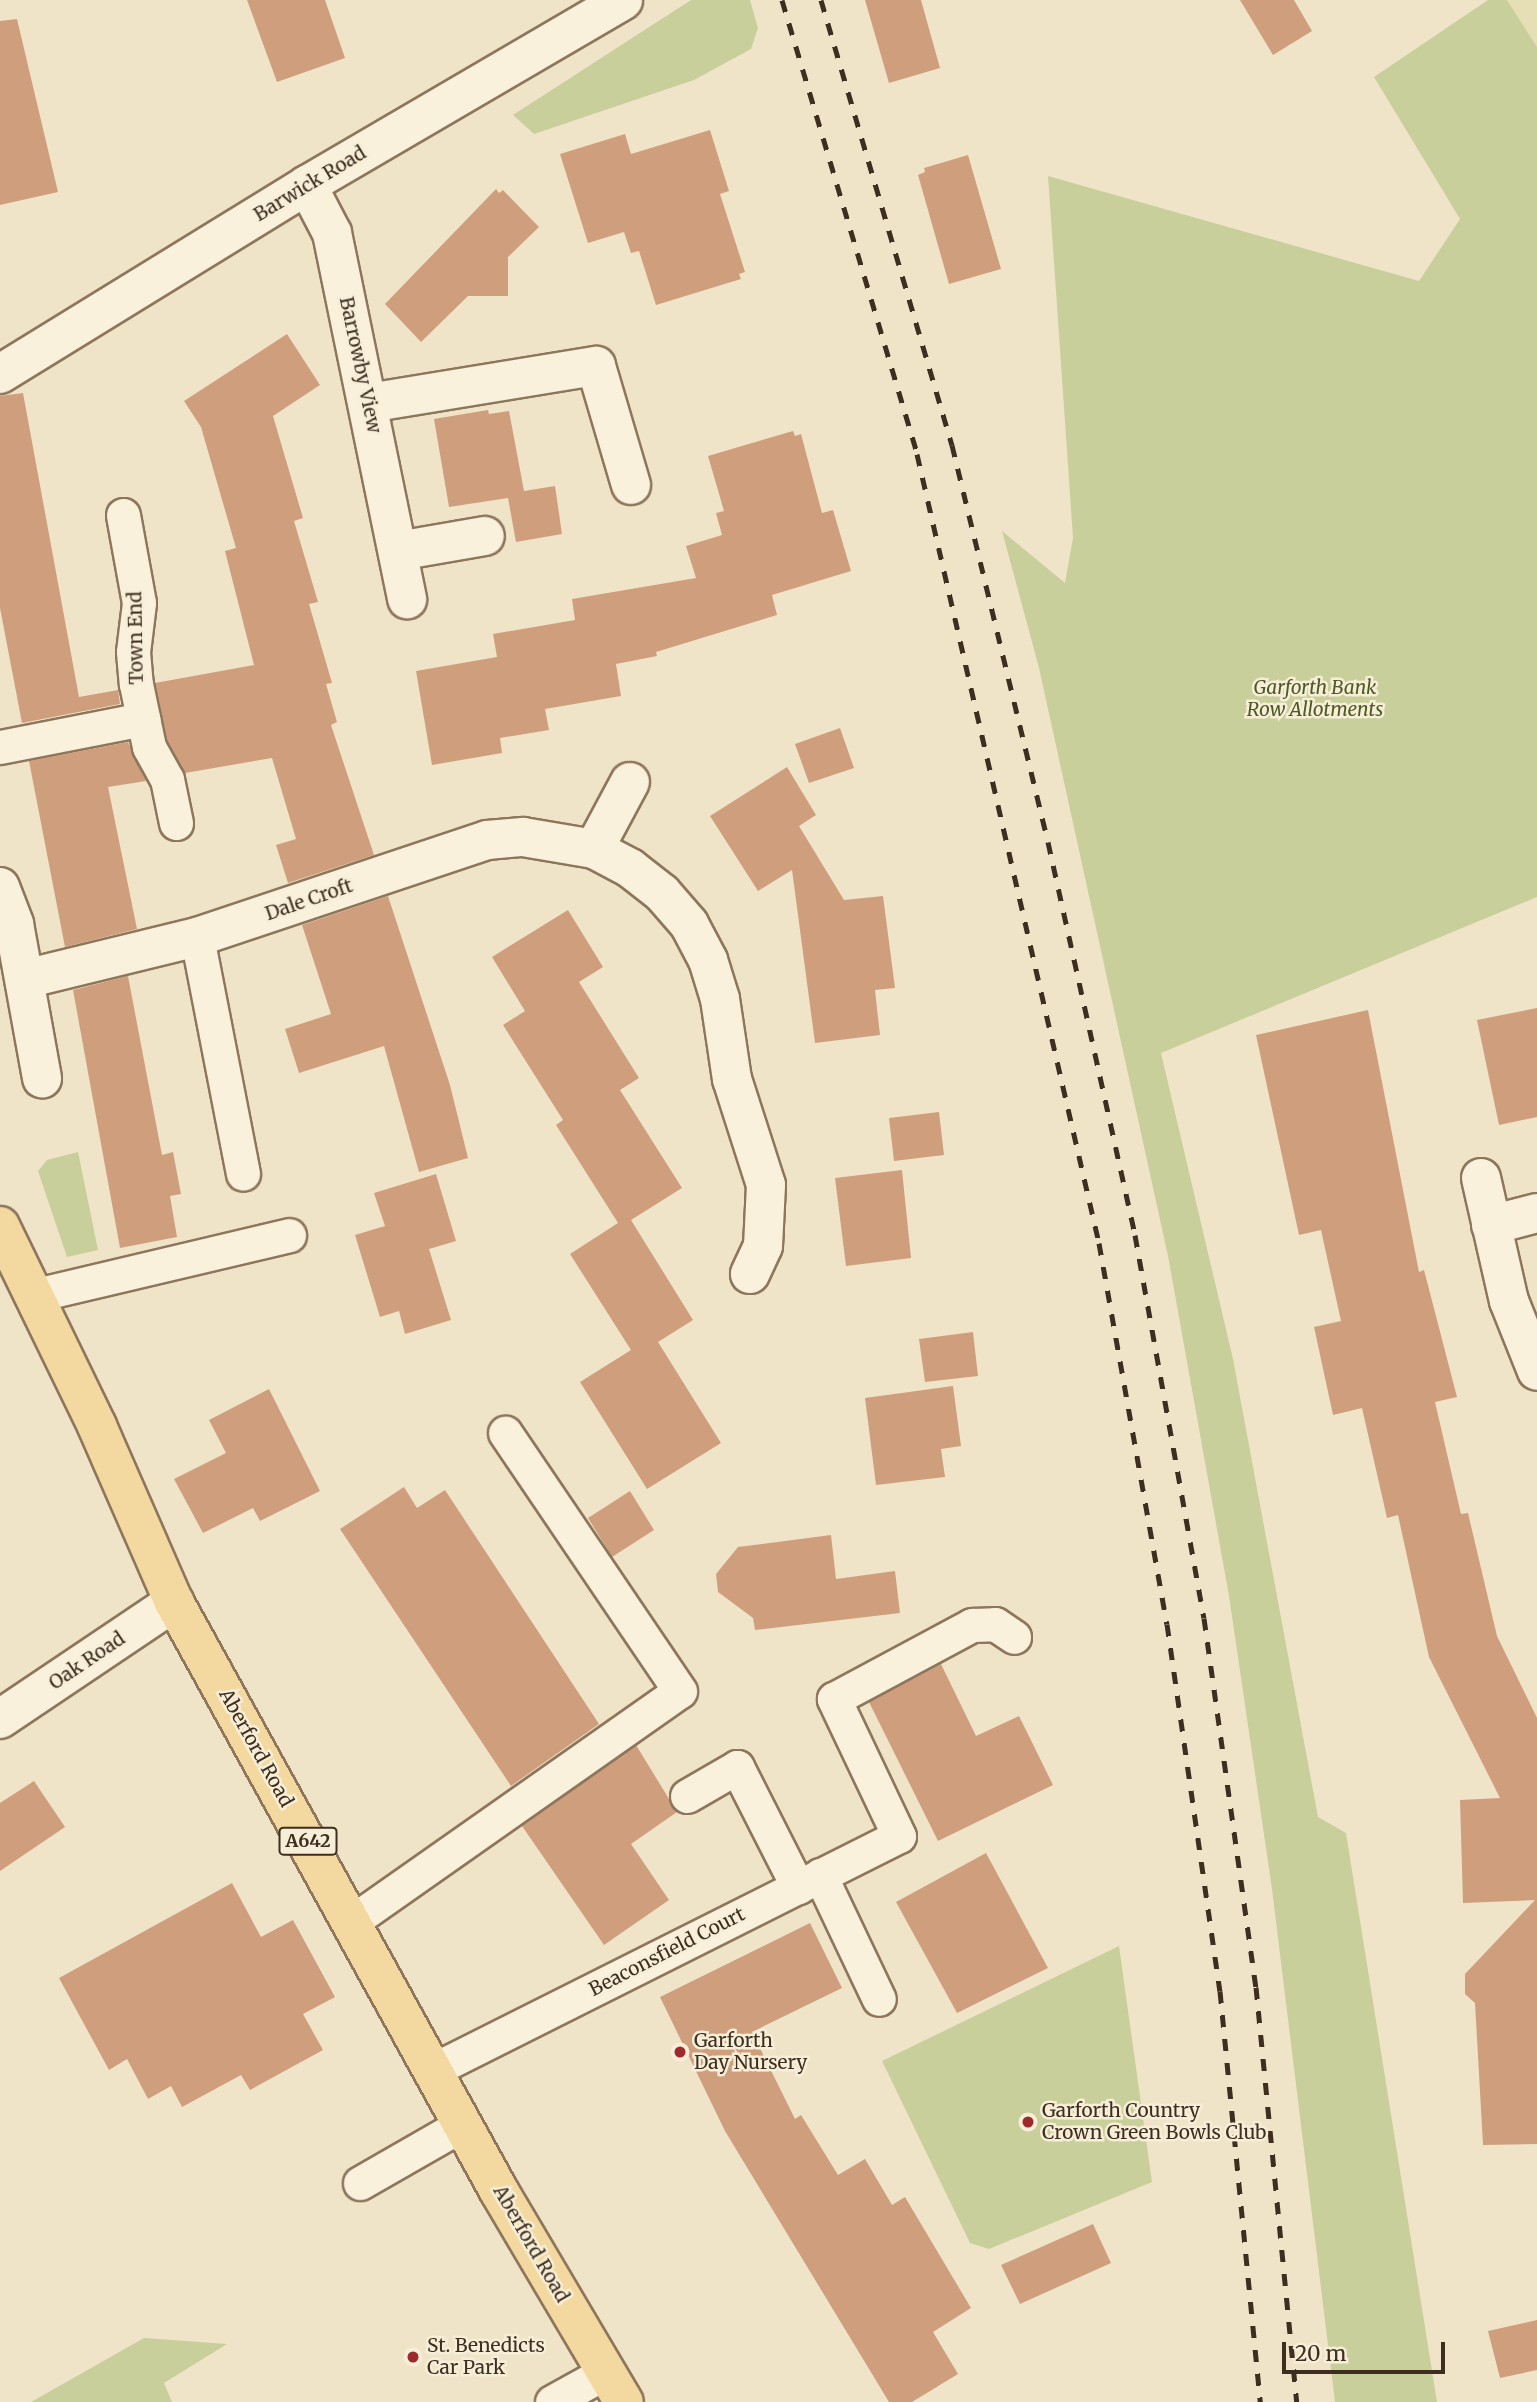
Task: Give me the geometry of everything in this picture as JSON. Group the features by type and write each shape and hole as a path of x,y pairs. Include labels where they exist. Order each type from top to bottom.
{"main road":[{"name":"Aberford Road","path":"0,1226 36,1295 174,1602 354,1920 463,2124 615,2392"}],"street":[{"name":"Barwick Road","path":"0,374 307,184 623,0"},
{"name":"Barrowby View","path":"307,184 332,233 369,403 407,599"},
{"path":"369,403 596,366 631,485"},
{"path":"398,551 485,536"},
{"path":"594,849 631,782"},
{"name":"Dale Croft","path":"25,979 197,937 487,840 547,839 594,849 630,868 662,893 689,924 708,960 720,999 732,1079 766,1185 763,1246 750,1274"},
{"path":"0,887 14,924 42,1078"},
{"path":"1481,1178 1508,1301 1537,1371"},
{"path":"1491,1225 1537,1213"},
{"name":"Oak Road","path":"0,1719 174,1602"}],"lane":[{"name":"Town End","path":"123,515 139,603 133,652 143,719 149,747 167,779 176,823"},
{"path":"0,747 143,719"},
{"path":"197,937 243,1174"},
{"path":"36,1295 289,1235"},
{"path":"354,1920 680,1691 505,1433"},
{"name":"Beaconsfield Court","path":"435,2069 899,1836 834,1699 972,1625 995,1624 1014,1637"},
{"path":"687,1796 737,1767 879,1999"},
{"path":"360,2183 463,2124"},
{"path":"552,2402 615,2392"}],"shaded area":[{"path":"1507,0 1537,0 1537,47"}],"green space":[{"path":"691,0 750,0 758,28 751,49 694,80 534,134 513,115"},
{"name":"Garforth Bank Row Allotments","path":"1488,0 1507,0 1537,47 1537,897 1161,1053 1233,1359 1318,1817 1346,1833 1437,2402 1335,2402 1272,1889 1229,1596 1168,1256 1039,668 1002,531 1065,583 1073,538 1048,176 1419,281 1460,219 1374,77"},
{"path":"78,1152 98,1250 67,1257 38,1171 47,1160"},
{"name":"Garforth Country Crown Green Bowls Club","path":"1119,1946 1152,2182 989,2249 970,2243 882,2061"},
{"path":"144,2338 227,2344 164,2383 172,2402 31,2402"}],"building":[{"path":"247,0 325,0 345,58 277,82"},
{"path":"865,0 921,0 940,68 889,83"},
{"path":"1240,0 1294,0 1312,31 1273,55"},
{"path":"17,19 58,192 0,205 0,21"},
{"path":"710,130 729,191 720,194 745,272 739,274 741,279 656,305 639,251 631,253 624,232 588,243 560,154 625,134 631,154"},
{"path":"968,155 1001,269 949,284 918,175 925,172 924,168"},
{"path":"496,189 499,193 503,190 539,227 508,257 508,296 468,296 421,342 385,304"},
{"path":"287,334 320,385 273,416 303,518 294,521 318,602 309,604 332,683 326,684 337,722 331,725 374,855 288,883 276,845 296,839 272,758 185,773 167,740 155,683 254,665 225,551 236,548 201,427 184,401"},
{"path":"23,393 79,697 118,690 120,704 22,723 0,608 0,396"},
{"path":"488,410 489,414 509,411 524,491 555,486 562,534 516,542 508,498 449,507 434,419"},
{"path":"793,431 795,436 801,434 822,513 833,510 851,571 772,595 777,615 656,652 657,656 616,664 621,696 545,709 549,730 500,738 502,753 432,765 416,671 497,657 493,634 575,620 572,599 696,578 686,546 722,535 716,513 724,511 708,456"},
{"path":"840,728 854,768 809,783 795,744"},
{"path":"128,742 146,781 108,787 137,929 65,947 29,761"},
{"path":"787,767 816,815 799,826 844,900 883,896 895,988 875,990 880,1035 815,1043 792,870 758,891 710,816"},
{"path":"388,896 450,1085 468,1158 419,1172 384,1046 299,1073 285,1029 331,1014 302,925"},
{"path":"568,910 603,967 579,982 639,1078 620,1090 682,1188 631,1220 693,1320 658,1342 721,1443 647,1489 580,1382 631,1350 570,1254 618,1223 556,1125 563,1120 503,1025 525,1011 492,957"},
{"path":"128,976 162,1155 173,1152 181,1194 170,1196 177,1237 120,1248 73,990"},
{"path":"1537,1008 1537,1117 1499,1125 1477,1020"},
{"path":"1368,1010 1419,1272 1424,1270 1457,1397 1435,1402 1461,1514 1468,1513 1497,1636 1537,1718 1537,2144 1483,2145 1475,2003 1465,1994 1465,1974 1535,1900 1463,1903 1460,1800 1500,1798 1429,1657 1398,1515 1387,1518 1362,1408 1333,1415 1314,1327 1341,1321 1321,1230 1299,1235 1256,1035"},
{"path":"939,1112 944,1155 894,1161 889,1118"},
{"path":"902,1170 911,1258 846,1266 835,1178"},
{"path":"436,1174 456,1241 429,1249 451,1320 405,1334 399,1311 380,1317 355,1235 385,1226 374,1193"},
{"path":"973,1332 978,1376 925,1382 919,1339"},
{"path":"953,1386 961,1446 941,1449 945,1477 876,1485 865,1398"},
{"path":"269,1389 320,1491 260,1521 253,1508 203,1533 174,1479 226,1453 209,1420"},
{"path":"404,1487 417,1508 445,1490 599,1724 511,1786 340,1529"},
{"path":"630,1491 654,1530 612,1557 588,1518"},
{"path":"831,1535 836,1579 895,1571 900,1613 755,1630 753,1618 718,1592 716,1574 738,1547"},
{"path":"941,1664 976,1736 1019,1716 1053,1785 938,1841 869,1702"},
{"path":"636,1745 677,1812 631,1844 669,1900 604,1945 522,1826"},
{"path":"34,1781 65,1827 0,1871 0,1803"},
{"path":"986,1853 1048,1968 957,2013 896,1902"},
{"path":"232,1883 261,1937 293,1920 335,1997 303,2014 323,2050 250,2090 241,2075 182,2107 171,2086 148,2099 127,2059 109,2070 59,1978"},
{"path":"810,1923 842,1988 752,2032 795,2119 801,2115 838,2175 865,2159 892,2205 905,2197 971,2308 933,2332 958,2374 912,2402 889,2402 725,2131 660,1997"},
{"path":"1093,2224 1111,2263 1020,2304 1001,2265"},
{"path":"1537,2320 1537,2370 1500,2378 1488,2331"}],"railway":[{"path":"782,0 917,454 1099,1243 1167,1624 1220,1991 1260,2402"},
{"path":"821,0 952,445 1048,842 1135,1235 1204,1618 1256,1987 1297,2402"}],"place":[{"name":"Garforth Day Nursery","path":"680,2052"},
{"name":"Garforth Country Crown Green Bowls Club","path":"1028,2122"},
{"name":"St. Benedicts Car Park","path":"413,2357"}]}
